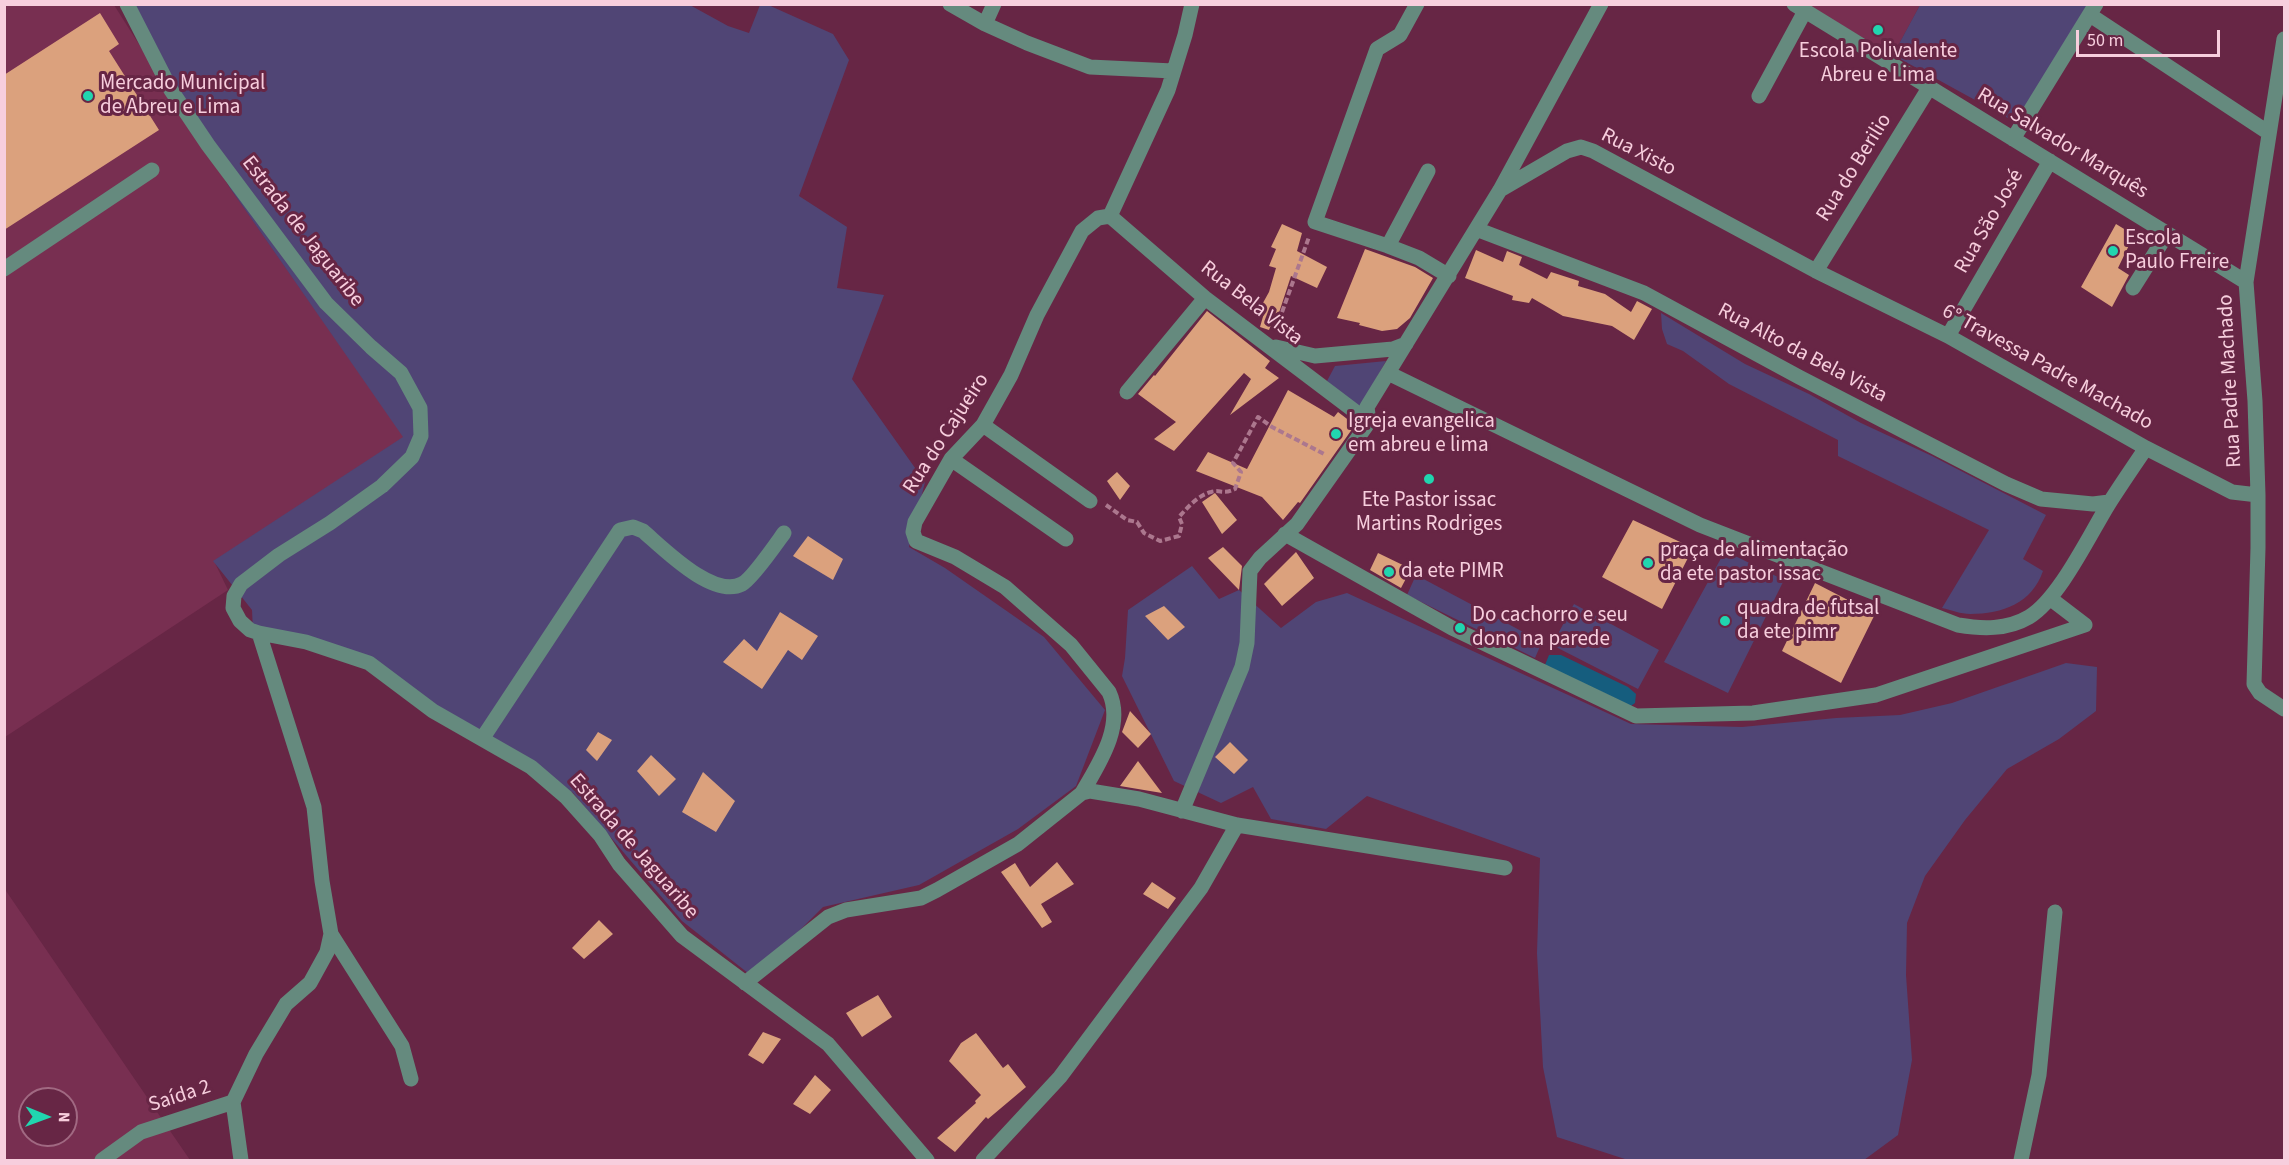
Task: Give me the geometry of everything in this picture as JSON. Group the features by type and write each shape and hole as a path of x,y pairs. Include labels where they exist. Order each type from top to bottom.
{"street":[{"name":"Estrada de Jaguaribe","path":"127,4 171,90 208,145 327,303 370,347 401,373 420,408 420,436 412,457 365,499 279,555 241,584 234,596 233,609 240,621 250,630 259,633 306,642 369,663 433,711 531,767 566,797 600,835 620,864 682,936 828,1044 927,1161"},
{"path":"950,4 985,24 1090,67 1173,71"},
{"path":"985,24 994,4"},
{"path":"1110,216 1168,90 1192,4"},
{"path":"1417,4 1400,35 1377,49 1315,222 1419,258 1449,276"},
{"path":"1182,811 1242,667 1247,643 1250,571 1260,558 1298,524 1369,422 1367,407 1500,190 1601,4"},
{"path":"1759,96 1800,8"},
{"name":"Rua Salvador Marquês","path":"1800,8 2246,282"},
{"path":"2013,139 2093,10 2269,133"},
{"name":"Rua Padre Machado","path":"2284,39 2246,282 2255,401 2258,495 2254,684 2260,693 2284,709"},
{"name":"Rua do Berilio","path":"1816,271 1929,88"},
{"name":"Rua Xisto","path":"1500,190 1567,151 1581,147 1593,151 1816,271"},
{"name":"Rua São José","path":"1948,336 2050,161"},
{"path":"4,269 152,170"},
{"path":"1388,246 1428,171"},
{"name":"Rua Bela Vista","path":"1110,216 1205,298 1369,422"},
{"name":"Rua do Cajueiro","path":"1082,793 1106,746 1114,719 1113,701 1109,692 1071,645 1005,587 955,557 916,541 913,532 915,522 951,459 983,425 1011,375 1037,315 1082,231 1098,218 1110,216"},
{"name":"Rua Alto da Bela Vista","path":"1476,229 1644,293 1799,377 2006,484 2041,499 2093,504 2109,502"},
{"path":"2133,288 2167,234"},
{"name":"6° Travessa Padre Machado","path":"1816,271 1948,336 2146,448 2232,492 2258,495"},
{"path":"1127,392 1205,298"},
{"path":"1269,345 1316,356 1393,349 1406,344"},
{"path":"1388,373 1700,525 1958,625 1977,628 1998,628 2032,615 2051,599 2109,502 2146,448"},
{"path":"983,425 1090,501"},
{"path":"951,459 1066,539"},
{"path":"482,739 620,530 633,527 643,531 709,583 725,587 744,583 784,533"},
{"path":"1285,534 1452,627 1636,716 1753,713 1876,695 2085,625 2051,599"},
{"path":"259,633 315,807 322,881 332,934 402,1046 411,1079"},
{"path":"745,983 828,917 846,910 921,898 1018,844 1082,793 1090,791 1139,799 1237,825 1505,868"},
{"path":"983,1161 1060,1077 1201,888 1237,825"},
{"path":"2021,1161 2039,1075 2055,912"},
{"path":"241,1161 233,1102 256,1054 286,1004 310,983 327,952 332,934"},
{"name":"Saída 2","path":"102,1161 141,1132 233,1102"}],"path":[{"path":"1276,329 1315,222"},
{"path":"1090,501 1109,506 1127,520 1137,522 1144,533 1160,541 1179,536 1182,524 1179,516 1194,501 1212,491 1226,493 1235,489 1241,472 1233,463 1258,417 1272,427 1340,463"}],"shaded area":[{"path":"688,4 728,26 749,33 760,5 766,4 833,34 849,60 799,196 847,227 837,288 884,295 852,379 925,482 909,547 945,568 1044,637 1105,710 1076,786 1018,829 919,885 823,907 753,977 682,921 573,793 380,669 253,631 252,610 213,561 403,437 230,188 130,5"},
{"path":"5,5 114,5 230,188 404,437 214,561 228,590 5,737"},
{"name":"Escola Polivalente Abreu e Lima","path":"1807,5 1920,5 1893,55"},
{"path":"1920,5 2091,5 2017,123 1893,55"},
{"path":"1661,313 1745,364 1809,394 1861,423 1932,456 2046,515 2023,559 2043,571 2032,591 2015,605 1994,612 1967,614 1942,608 1989,530 1838,456 1838,440 1729,384 1683,351 1667,344 1662,329"},
{"path":"1386,361 1359,409 1327,381 1335,366"},
{"name":"quadra de futsal da ete pimr","path":"1725,551 1784,580 1728,693 1664,662"},
{"path":"1192,566 1219,599 1239,590 1281,628 1316,602 1347,593 1631,724 1742,727 1836,718 1900,715 1952,703 2066,663 2097,667 2096,711 2059,739 2007,769 1965,820 1925,876 1907,923 1906,975 1912,1060 1898,1135 1864,1160 1628,1160 1557,1137 1543,1067 1537,953 1540,858 1367,796 1326,829 1271,819 1253,787 1221,803 1174,781 1122,676 1128,610"},
{"path":"1416,575 1542,642 1535,658 1407,595"},
{"path":"1574,604 1659,650 1638,689 1552,645"},
{"path":"4,888 190,1160 5,1160"}],"water":[{"path":"1549,655 1561,655 1628,687 1636,694 1635,703 1631,706 1545,665"}],"building":[{"path":"100,13 119,44 109,51 159,130 4,230 4,75"},
{"path":"1282,224 1302,233 1297,251 1327,267 1317,288 1291,276 1276,322 1273,320 1269,330 1260,327 1264,313 1259,310 1269,292 1276,268 1269,266 1276,249 1271,247"},
{"name":"Escola Paulo Freire","path":"2116,224 2134,235 2118,268 2129,275 2112,307 2081,287"},
{"path":"1365,249 1415,267 1433,278 1410,318 1397,329 1382,331 1337,318"},
{"path":"1476,250 1503,262 1507,251 1522,257 1519,265 1547,279 1551,272 1579,281 1578,286 1605,294 1631,312 1637,301 1652,309 1634,340 1612,326 1563,316 1532,298 1529,303 1512,300 1513,296 1465,278"},
{"path":"1207,311 1270,361 1265,368 1279,378 1230,415 1251,379 1244,373 1174,451 1154,439 1176,422 1138,394"},
{"path":"1288,390 1334,417 1338,412 1355,425 1300,503 1298,502 1283,520 1262,497 1196,471 1208,452 1247,469"},
{"path":"1117,472 1130,486 1120,500 1107,481"},
{"path":"1215,493 1237,520 1222,534 1202,502"},
{"name":"praça de alimentação da ete pastor issac","path":"1633,520 1693,548 1662,609 1602,577"},
{"path":"808,536 843,559 833,580 793,556"},
{"path":"1223,547 1242,566 1239,590 1208,558"},
{"path":"1296,552 1314,578 1282,606 1264,584"},
{"name":"da ete PIMR","path":"1378,553 1411,569 1401,588 1370,570"},
{"path":"1815,583 1875,614 1841,683 1782,651"},
{"path":"1164,606 1185,627 1168,640 1145,616"},
{"path":"780,612 818,636 802,660 788,650 762,689 723,662 744,639 757,651"},
{"path":"1130,711 1151,734 1138,748 1122,732"},
{"path":"598,732 612,740 597,761 586,750"},
{"path":"1230,742 1248,760 1234,774 1215,757"},
{"path":"651,755 676,779 659,796 637,771"},
{"path":"1138,761 1162,793 1120,786"},
{"path":"703,772 735,801 716,832 682,812"},
{"path":"1057,862 1074,884 1041,904 1052,922 1042,928 1001,872 1015,863 1030,887"},
{"path":"1152,882 1176,898 1168,909 1143,894"},
{"path":"599,920 613,934 584,959 572,948"},
{"path":"878,995 892,1017 862,1037 846,1013"},
{"path":"763,1032 781,1039 763,1064 748,1055"},
{"path":"976,1033 1003,1068 1008,1064 1026,1087 988,1119 986,1117 955,1152 937,1138 976,1103 975,1101 981,1095 949,1061 961,1043"},
{"path":"815,1075 831,1090 810,1114 793,1104"}],"place":[{"name":"Escola Polivalente Abreu e Lima","path":"1878,30"},
{"name":"Mercado Municipal de Abreu e Lima","path":"88,96"},
{"name":"Escola Paulo Freire","path":"2113,251"},
{"name":"Igreja evangelica em abreu e lima","path":"1336,434"},
{"name":"Ete Pastor issac Martins Rodriges","path":"1429,479"},
{"name":"praça de alimentação da ete pastor issac","path":"1648,563"},
{"name":"da ete PIMR","path":"1389,572"},
{"name":"quadra de futsal da ete pimr","path":"1725,621"},
{"name":"Do cachorro e seu dono na parede","path":"1460,628"}]}
